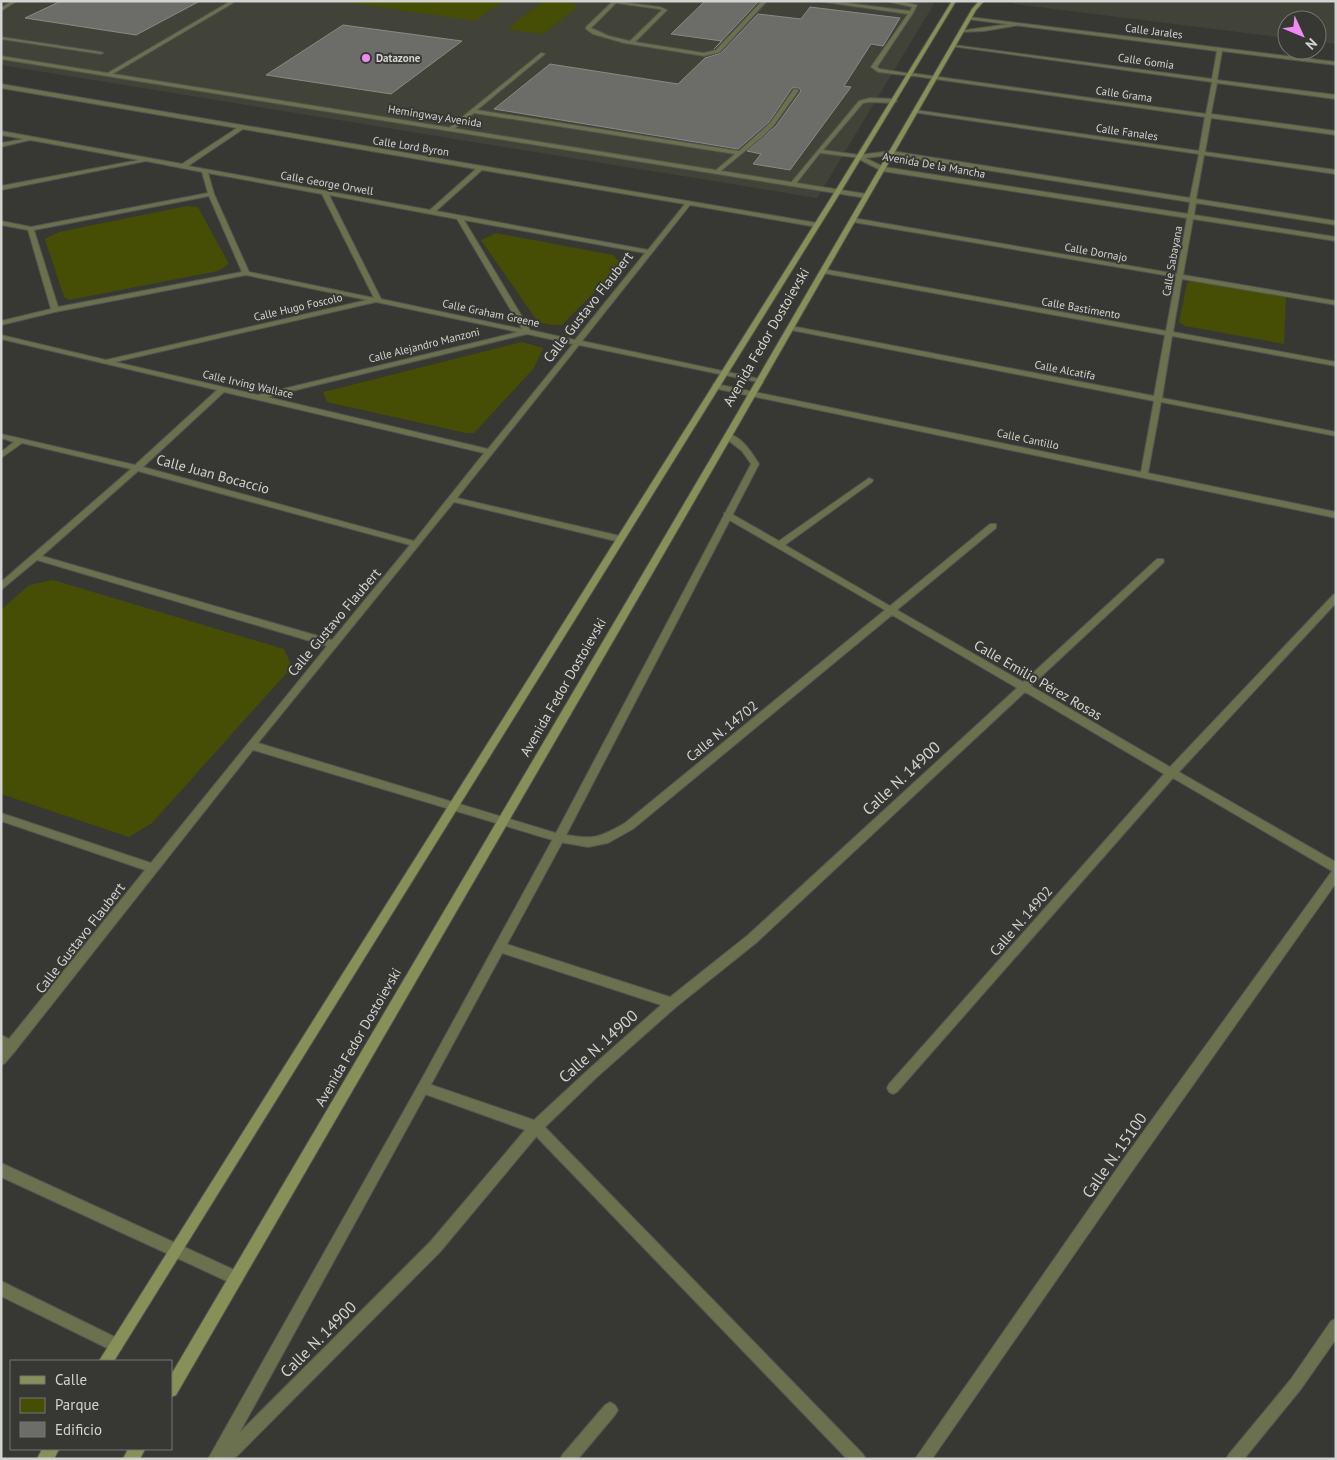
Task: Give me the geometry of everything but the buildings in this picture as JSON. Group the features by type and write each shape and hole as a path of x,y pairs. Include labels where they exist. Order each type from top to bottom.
{"main road":[{"name":"Avenida Fedor Dostoievski","path":"107,1360 817,225 954,1"},
{"name":"Avenida Fedor Dostoievski","path":"172,1388 753,394 969,18 982,1"}],"street":[{"path":"1,10 15,1"},
{"path":"632,42 665,10 616,2 588,28 598,35 632,42 704,55 713,53 729,40 766,1"},
{"path":"819,1 911,13 915,6 887,1"},
{"path":"109,74 232,3"},
{"name":"Calle Grama","path":"911,13 874,67 878,70 1336,133"},
{"name":"Calle Jarales","path":"969,18 1336,64"},
{"path":"961,32 1017,24"},
{"path":"1,38 101,53"},
{"name":"Calle Gomia","path":"953,46 1336,97"},
{"name":"Calle Sabayana","path":"1144,475 1220,50"},
{"path":"452,128 543,54"},
{"name":"Hemingway Avenida","path":"1,56 866,196"},
{"name":"Calle Lord Byron","path":"1,86 817,225"},
{"path":"717,172 772,124 796,90"},
{"path":"792,184 861,102 870,100 894,101"},
{"path":"473,111 740,153"},
{"name":"Calle Fanales","path":"915,112 1336,172"},
{"path":"183,166 241,128"},
{"name":"Calle George Orwell","path":"1,133 648,252"},
{"path":"1,145 33,139"},
{"path":"819,150 859,157"},
{"name":"Avenida De la Mancha","path":"859,157 891,153 1336,223"},
{"name":"Avenida De la Mancha","path":"859,157 882,168 1336,239"},
{"path":"1,188 149,160"},
{"path":"431,212 481,167"},
{"path":"204,170 211,194 246,273"},
{"path":"326,193 378,300"},
{"path":"1,222 31,229 211,194"},
{"name":"Calle Gustavo Flaubert","path":"1,1059 7,1043 153,868 689,203"},
{"path":"460,218 527,332"},
{"name":"Calle Dornajo","path":"852,220 1336,303"},
{"path":"31,229 55,310"},
{"name":"Calle Bastimento","path":"823,271 1336,364"},
{"name":"Calle Graham Greene","path":"1,323 55,310 246,273 760,381"},
{"name":"Calle Hugo Foscolo","path":"106,362 378,300"},
{"name":"Calle Alcatifa","path":"791,328 1336,434"},
{"name":"Calle Alejandro Manzoni","path":"257,398 527,332"},
{"name":"Calle Irving Wallace","path":"1,337 489,452"},
{"name":"Calle Cantillo","path":"716,386 1336,515"},
{"path":"1,587 137,468 222,390"},
{"name":"Calle Juan Bocaccio","path":"1,436 137,468 416,544"},
{"path":"216,1459 500,947 755,464 745,449 728,436"},
{"path":"1,456 20,441"},
{"path":"779,545 868,480"},
{"path":"452,499 620,539"},
{"name":"Calle Emilio Pérez Rosas","path":"727,515 1336,868"},
{"name":"Calle N. 14702","path":"251,745 559,838 588,843 604,840 629,826 993,526"},
{"path":"36,557 333,644"},
{"name":"Calle N. 14900","path":"223,1459 435,1247 536,1128 593,1073 672,1003 752,939 1160,561"},
{"name":"Calle N. 14902","path":"893,1088 1171,773 1336,597"},
{"path":"1,818 153,868"},
{"name":"Calle N. 15100","path":"923,1459 1136,1154 1336,874"},
{"path":"500,947 672,1003"},
{"path":"423,1088 536,1128 858,1459"},
{"path":"1,1170 236,1278"},
{"path":"1,1288 116,1345"},
{"path":"1234,1459 1296,1384 1336,1326"},
{"path":"568,1459 610,1410"}],"shaded area":[{"path":"1,1 925,1 934,4 817,198 1,65"},
{"path":"1012,1 1336,1 1336,44 1327,43 1327,10 1277,10 1277,37 1015,4"}],"green space":[{"path":"339,1 504,1 475,21"},
{"path":"544,1 567,2 578,6 545,33 539,34 512,30 509,27"},
{"path":"187,206 198,207 229,264 218,271 69,300 64,297 45,239 59,232"},
{"path":"496,233 613,255 622,264 562,325 538,322 481,240"},
{"path":"1192,280 1286,297 1284,344 1185,326 1179,322 1187,283"},
{"path":"522,342 543,348 534,368 474,433 466,433 327,402 323,392"},
{"path":"53,580 284,649 292,667 152,823 129,837 1,794 1,610 29,585"}],"place":[{"name":"Datazone","path":"366,58"}]}
